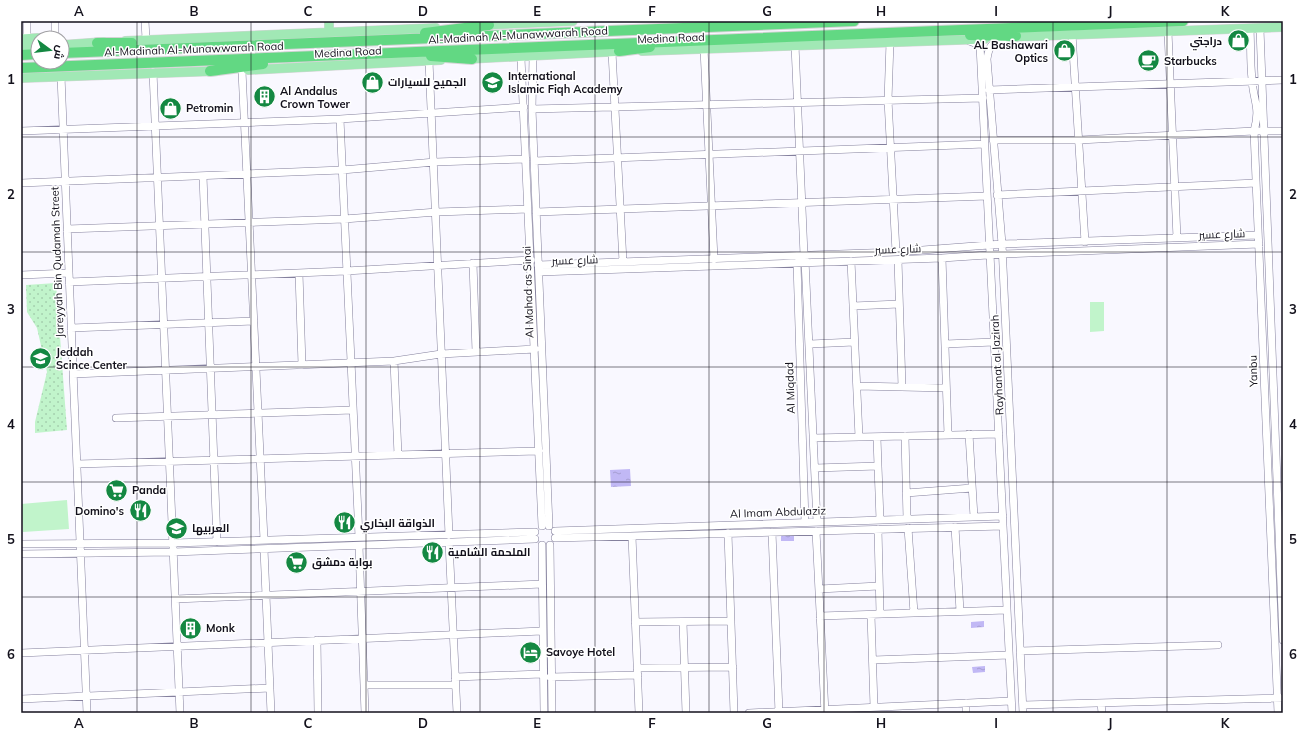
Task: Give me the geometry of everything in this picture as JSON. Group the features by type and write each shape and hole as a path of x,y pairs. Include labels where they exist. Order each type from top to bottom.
{"highway":[{"path":"695,21 779,24"},
{"name":"Al-Madinah Al-Munawwarah Road","path":"70,53 854,21"},
{"name":"Al-Madinah Al-Munawwarah Road","path":"21,68 713,39 891,37 1034,26 1183,21"},
{"path":"353,42 489,25"},
{"path":"891,37 1016,36"},
{"path":"615,52 713,39"},
{"path":"97,43 230,45"},
{"path":"389,53 472,59"},
{"path":"210,71 322,55"}],"main road":[{"path":"329,21 329,32"},
{"name":"Medina Road","path":"70,44 146,39 489,25 520,22 573,21"},
{"name":"Medina Road","path":"21,78 153,72 242,71 472,59 521,58 533,56 615,52 795,45 891,37 969,41 1016,36 1260,29 1281,27"},
{"name":"Medina Road","path":"70,38 115,41"},
{"name":"Medina Road","path":"21,81 61,76"}],"street":[{"path":"24,39 28,21"},
{"path":"146,21 146,39"},
{"name":"Yanbu","path":"1250,29 1252,81 1258,105 1258,117 1254,131 1274,608 1280,698 1278,713"},
{"name":"Yanbu","path":"1260,29 1274,416 1280,469 1283,640"},
{"path":"1168,32 1176,187 1177,238"},
{"path":"1072,34 1085,242"},
{"name":"Rayhanat al Jazirah","path":"1016,36 994,42 990,45 987,59 1003,254 1023,713"},
{"path":"891,37 888,100 896,252"},
{"name":"Rayhanat al Jazirah","path":"969,41 980,45 1012,713"},
{"name":"Al Miqdad","path":"795,45 804,255 807,263 817,522"},
{"path":"704,49 714,259"},
{"path":"615,52 615,107 623,262"},
{"name":"Al Mahad as Sinai","path":"533,56 528,108 526,159 539,451 545,526"},
{"name":"Al Mahad as Sinai","path":"521,58 534,161 545,526"},
{"path":"430,61 449,535"},
{"path":"242,71 264,540"},
{"path":"153,72 180,713"},
{"name":"Jareyyah Bin Qudamah Street","path":"61,76 87,713"},
{"path":"989,90 1170,82 1283,80"},
{"path":"21,131 340,119 432,112 528,108 983,98"},
{"path":"340,119 359,537"},
{"path":"993,140 1079,140 1254,131 1283,131"},
{"path":"534,161 985,144"},
{"path":"21,183 342,170 435,162 526,159"},
{"path":"203,176 218,542"},
{"path":"997,195 1256,183"},
{"path":"536,212 987,196"},
{"path":"67,229 344,219 437,212 528,209"},
{"name":"شارع عسير","path":"538,268 623,262 896,252 1002,244 1258,236"},
{"name":"شارع عسير","path":"538,268 898,260 990,254 1259,244"},
{"path":"798,263 804,255"},
{"path":"942,258 948,435"},
{"path":"69,282 346,271 531,260"},
{"path":"898,260 902,387"},
{"path":"851,261 859,437"},
{"path":"473,263 476,352"},
{"name":"Al Miqdad","path":"798,263 805,522"},
{"path":"21,275 69,273"},
{"path":"299,273 302,365"},
{"path":"853,306 899,304"},
{"path":"71,328 254,321"},
{"path":"810,344 854,342"},
{"path":"945,344 994,342"},
{"path":"73,374 394,362 441,354 535,349"},
{"path":"394,362 398,455"},
{"path":"856,386 946,388"},
{"path":"116,418 353,410"},
{"path":"1274,416 1283,416"},
{"path":"970,434 974,517"},
{"path":"814,438 877,438 999,434"},
{"path":"905,436 907,519"},
{"path":"877,438 880,520"},
{"path":"77,464 539,451"},
{"path":"815,468 878,466"},
{"path":"906,493 972,488"},
{"name":"Al Imam Abdulaziz","path":"555,534 805,522 1003,516"},
{"path":"555,534 555,541 546,545 537,544 535,536 538,526 545,526 555,534 632,536 1003,526"},
{"path":"955,527 960,611"},
{"path":"908,528 914,613"},
{"path":"878,529 880,614"},
{"path":"816,530 825,711"},
{"path":"772,532 779,712"},
{"path":"728,533 734,713"},
{"path":"21,544 79,542 173,543 449,535 535,536"},
{"path":"21,554 80,552 173,552 358,546 535,536"},
{"path":"632,536 639,713"},
{"path":"450,542 457,713"},
{"path":"544,713 542,674 542,584 546,545"},
{"path":"546,545 552,713"},
{"path":"358,546 365,713"},
{"path":"264,549 271,713"},
{"path":"175,599 542,584"},
{"path":"819,589 879,586"},
{"path":"1274,599 1282,599"},
{"path":"1274,608 1282,608"},
{"path":"820,616 1007,610"},
{"path":"871,615 874,707"},
{"path":"635,622 731,622"},
{"path":"683,622 686,713"},
{"path":"21,653 542,630"},
{"path":"316,640 318,713"},
{"path":"1020,651 1218,644"},
{"path":"873,660 1009,655"},
{"path":"550,677 684,668 732,667"},
{"path":"364,685 455,681 542,674"},
{"path":"21,699 270,688"},
{"path":"1023,705 1280,698"},
{"path":"749,713 825,711 874,707 1011,701"},
{"path":"966,703 966,713"},
{"path":"1101,703 1102,713"}],"green space":[{"path":"56,283 67,430 35,433 35,422 47,372 37,328 27,312 26,285"},
{"path":"1090,302 1104,302 1104,331 1090,332"},
{"path":"67,500 69,529 23,532 21,504"}],"water":[{"path":"630,469 631,486 611,487 610,470"},
{"path":"781,535 794,535 794,541 781,541"},
{"path":"984,621 984,627 971,628 971,622"},
{"path":"985,666 985,672 973,673 972,667"}],"place":[{"name":"دراجتي","path":"1238,41"},
{"name":"AL Bashawari Optics","path":"1064,51"},
{"name":"Starbucks","path":"1148,61"},
{"name":"الجميح للسيارات","path":"373,82"},
{"name":"International Islamic Fiqh Academy","path":"493,82"},
{"name":"Al Andalus Crown Tower","path":"265,97"},
{"name":"Petromin","path":"171,108"},
{"name":"Jeddah Scince Center","path":"41,358"},
{"name":"Panda","path":"116,490"},
{"name":"Domino's","path":"140,511"},
{"name":"الذواقة البخاري","path":"344,523"},
{"name":"العربيها","path":"176,528"},
{"name":"الملحمة الشامية","path":"432,552"},
{"name":"بوابة دمشق","path":"297,562"},
{"name":"Monk","path":"190,628"},
{"name":"Savoye Hotel","path":"530,652"}]}
